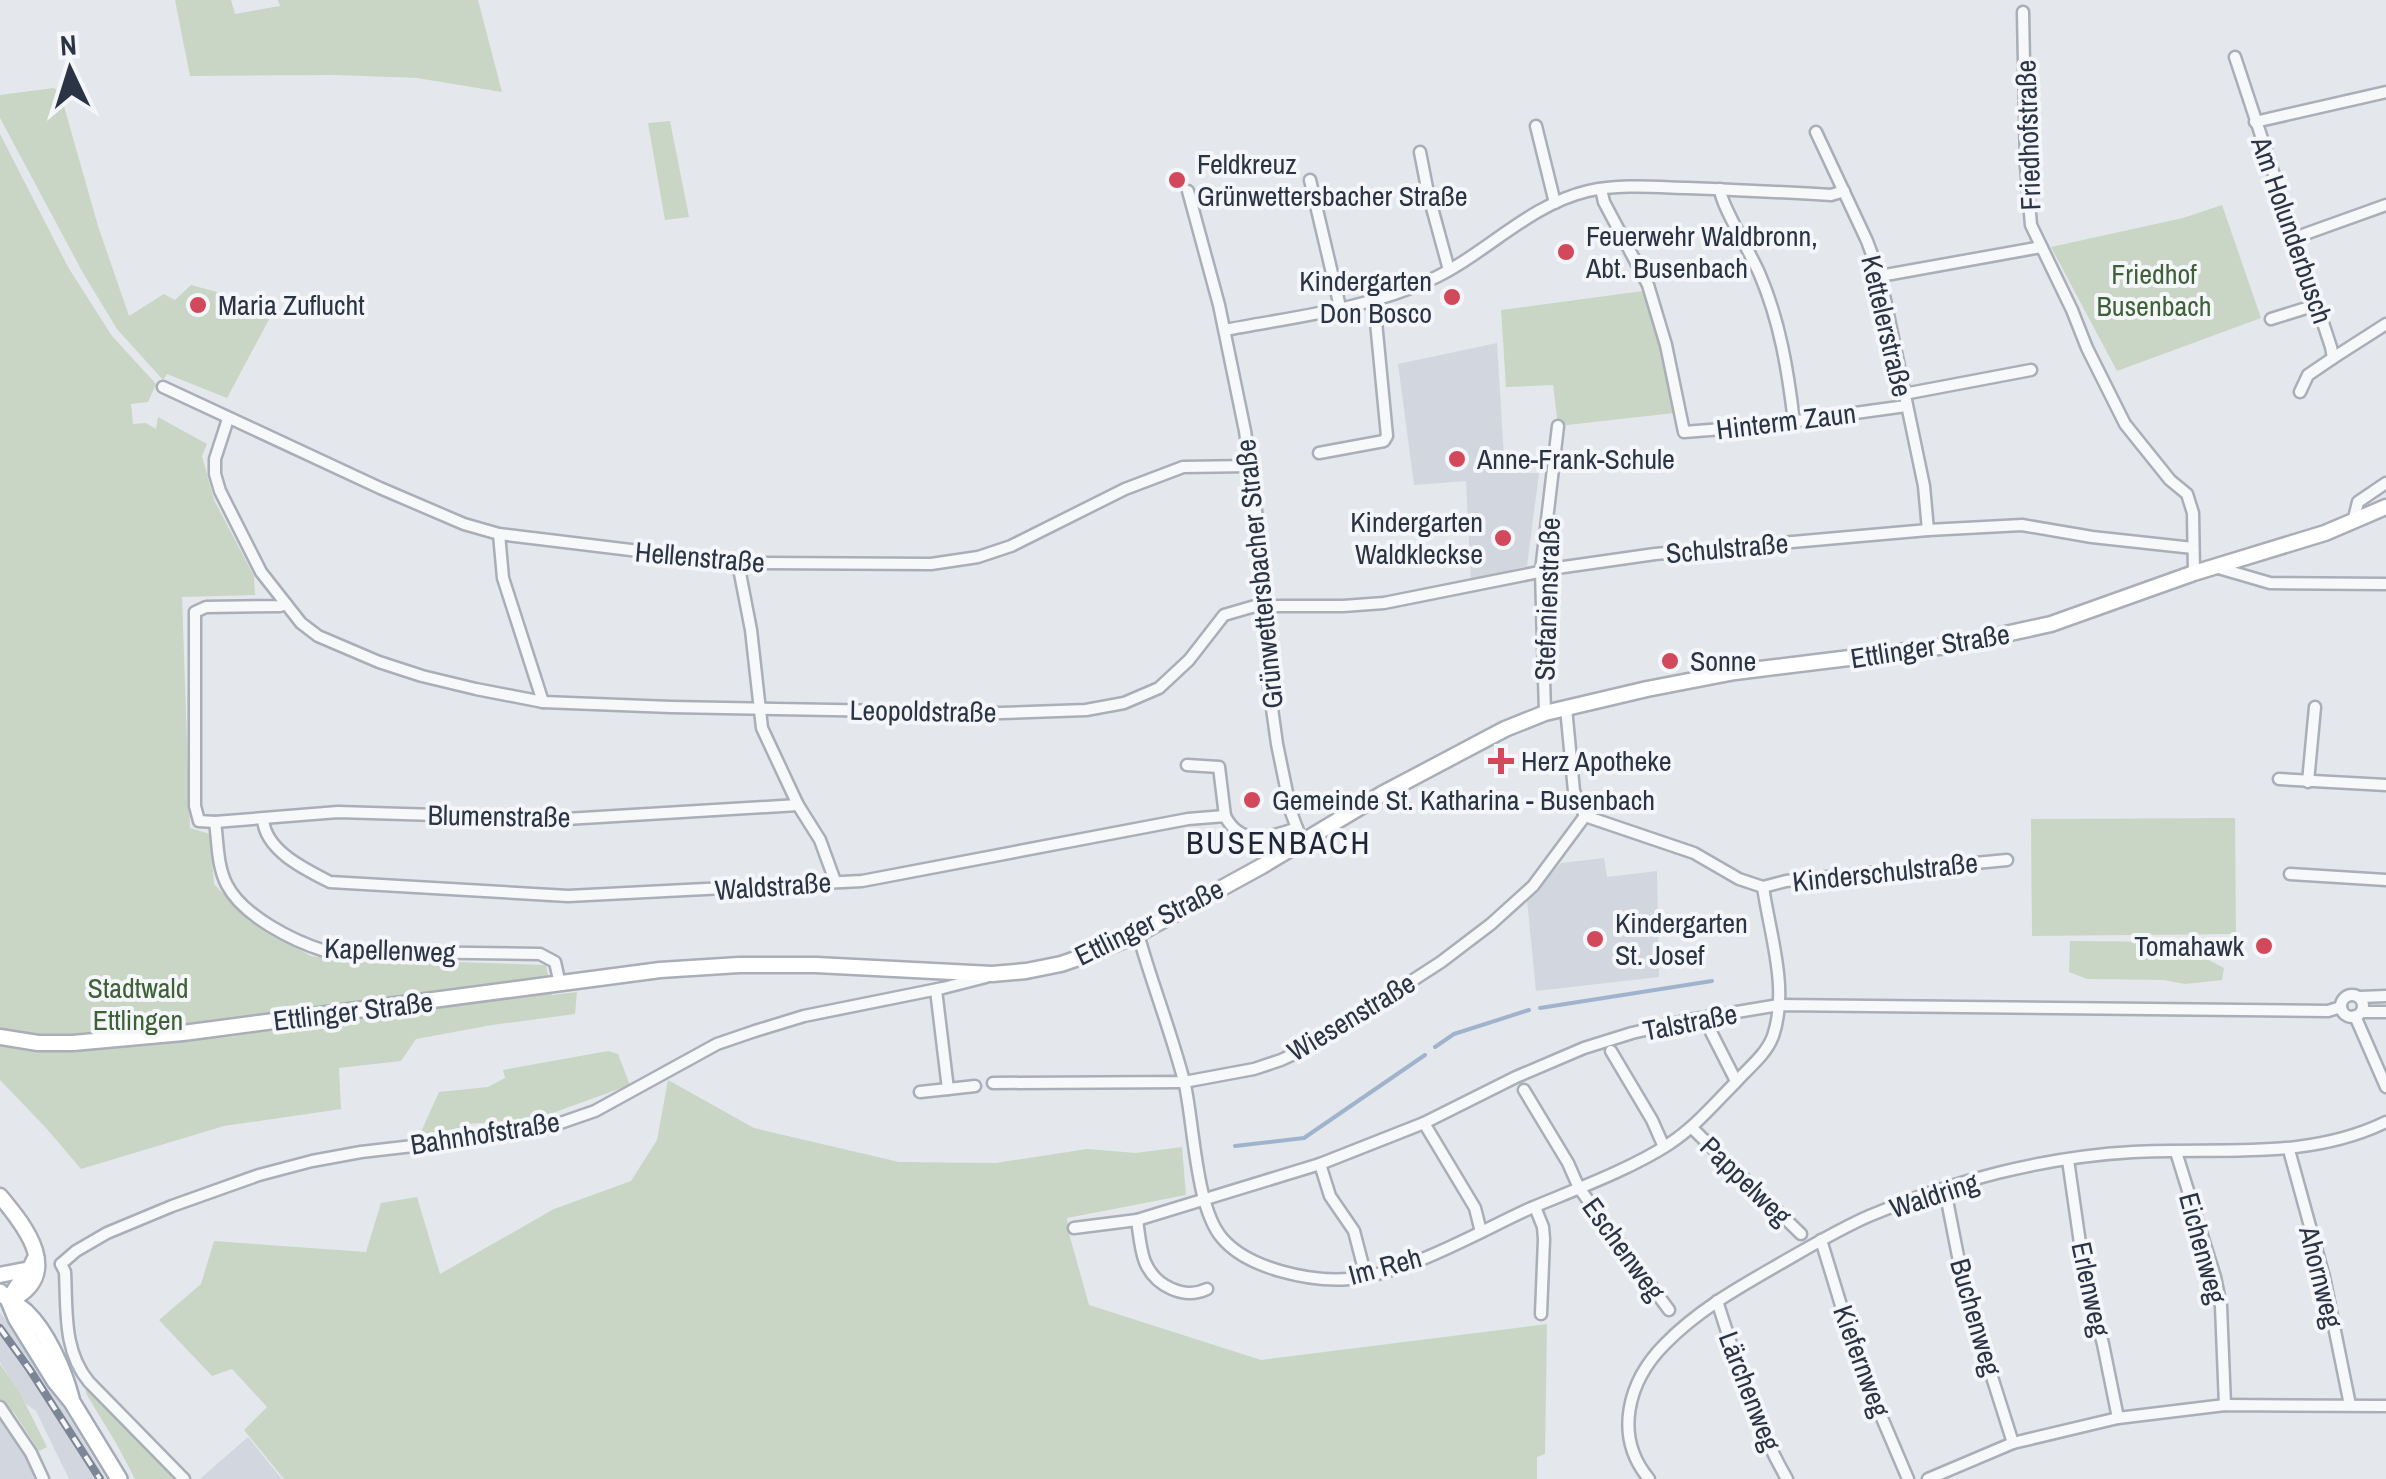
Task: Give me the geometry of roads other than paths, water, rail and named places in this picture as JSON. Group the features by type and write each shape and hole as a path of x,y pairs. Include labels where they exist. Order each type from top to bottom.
{"main road":[{"name":"Ettlinger Straße","path":"0,1037 72,1042 183,1033 660,970 739,965 992,974 1061,964 1138,934 1262,866 1300,834 1544,713 1736,672 1982,640 2050,624 2194,573 2325,534 2386,506"},
{"path":"0,1196 26,1228 33,1262 5,1297 24,1310 48,1343 65,1375 72,1402 119,1479"},
{"path":"0,1275 33,1262"}],"street":[{"name":"Friedhofstraße","path":"2023,12 2031,225 2125,424 2170,480 2187,494 2193,513 2194,573"},
{"name":"Am Holunderbusch","path":"2235,57 2333,358 2308,375 2300,392"},
{"path":"2255,122 2386,92"},
{"path":"1536,126 1554,203"},
{"name":"Kettelerstraße","path":"1816,132 1880,276 1924,486 1928,530"},
{"path":"1420,152 1449,270"},
{"path":"1310,180 1340,307"},
{"path":"1224,330 1374,301 1404,291 1468,259 1554,203 1586,192 1649,186 1831,195 1844,191"},
{"name":"Hinterm Zaun","path":"1601,189 1604,202 1648,285 1666,345 1684,432 1794,422 2031,370"},
{"path":"1720,189 1720,199 1746,242 1771,303 1784,351 1794,422"},
{"name":"Grünwettersbacher Straße","path":"1188,191 1224,330 1250,466 1262,554 1274,725 1300,834"},
{"path":"2294,238 2386,206"},
{"path":"1880,276 2041,247"},
{"path":"1319,453 1384,441 1387,436 1374,301"},
{"path":"2271,319 2316,306"},
{"path":"2333,358 2386,324"},
{"name":"Hellenstraße","path":"162,387 464,524 499,534 738,563 931,564 978,556 1011,546 1125,489 1183,467 1250,466"},
{"name":"Leopoldstraße","path":"228,419 216,459 220,491 261,572 301,622 318,636 379,662 458,685 544,702 1001,713 1086,710 1124,703 1158,688 1174,676 1224,615 1264,606"},
{"name":"Stefanienstraße","path":"1544,713 1541,571 1558,426"},
{"path":"2353,522 2358,502 2386,483"},
{"name":"Schulstraße","path":"1264,606 1384,603 1541,571 1656,554 1928,530 2022,525 2193,548"},
{"path":"499,534 504,578 544,702"},
{"path":"738,563 751,630 762,728 820,840 835,882"},
{"path":"2214,567 2270,583 2386,584"},
{"name":"Blumenstraße","path":"286,604 206,607 194,612 195,787 199,820 338,812 566,819 798,804"},
{"path":"2308,782 2314,707"},
{"path":"1566,708 1574,790 1584,816"},
{"path":"1187,764 1218,767 1230,826 1248,836 1264,838 1300,834"},
{"path":"2279,779 2386,785"},
{"name":"Waldstraße","path":"264,819 264,829 278,848 330,882 568,896 862,881 1225,816"},
{"name":"Kinderschulstraße","path":"1584,816 1694,853 1739,879 1764,887 1786,881 2007,860"},
{"name":"Wiesenstraße","path":"993,1083 1184,1082 1280,1060 1314,1044 1441,962 1491,924 1533,886 1584,816"},
{"name":"Kapellenweg","path":"215,822 220,868 235,897 302,944 325,951 540,954 555,962 560,984"},
{"path":"2290,874 2386,880"},
{"name":"Kinderschulstraße","path":"1764,887 1780,1005"},
{"name":"Im Reh","path":"1138,934 1184,1082 1212,1220 1222,1238 1253,1260 1279,1271 1316,1278 1345,1280 1422,1259 1664,1148 1692,1128 1764,1053 1780,1005"},
{"name":"Bahnhofstraße","path":"61,1264 76,1250 107,1234 259,1175 361,1152 546,1128 595,1112 716,1044 804,1016 936,990 992,974"},
{"path":"936,990 948,1089"},
{"name":"Talstraße","path":"1074,1228 1137,1220 1320,1164 1424,1123 1527,1072 1605,1040 1689,1020 1780,1005 2328,1010 2341,1006 2349,995 2386,996"},
{"path":"2359,1014 2364,1006 2360,997"},
{"path":"2341,1006 2346,1014 2386,1012"},
{"path":"2359,1014 2386,1087"},
{"path":"1710,1030 1736,1081"},
{"path":"1611,1051 1664,1148"},
{"path":"920,1092 975,1086"},
{"name":"Eschenweg","path":"1524,1090 1579,1188 1670,1310"},
{"name":"Waldring","path":"1649,1479 1639,1467 1630,1442 1627,1412 1650,1360 1683,1326 1717,1301 1868,1217 1974,1180 2068,1160 2137,1152 2288,1150 2328,1142 2386,1122"},
{"path":"1424,1123 1475,1208 1481,1232"},
{"name":"Pappelweg","path":"1692,1128 1801,1234"},
{"name":"Ahornweg","path":"2288,1150 2324,1278 2350,1405"},
{"name":"Eichenweg","path":"2176,1152 2221,1306 2225,1405"},
{"name":"Erlenweg","path":"2068,1160 2085,1278 2118,1418"},
{"path":"1320,1164 1330,1196 1354,1231 1366,1276"},
{"name":"Buchenweg","path":"1945,1190 1965,1292 2013,1443"},
{"path":"1535,1207 1544,1239 1541,1314"},
{"path":"1137,1220 1145,1261 1152,1273 1178,1293 1196,1294 1207,1289"},
{"name":"Kiefernweg","path":"1822,1240 1859,1364 1908,1479"},
{"path":"33,1262 61,1264 67,1333 80,1370 184,1479"},
{"name":"Lärchenweg","path":"1717,1301 1742,1378 1772,1454 1787,1479"},
{"path":"1928,1479 2013,1443 2118,1418 2225,1405 2386,1406"},
{"path":"0,1407 31,1453 43,1479"}],"waterway":[{"path":"1540,1008 1712,981"},
{"path":"1435,1047 1454,1034 1529,1010"},
{"path":"1235,1146 1304,1138 1425,1055"}],"railway":[{"path":"0,1328 100,1479"}],"place":[{"name":"Feldkreuz Grünwettersbacher Straße","path":"1177,180"},
{"name":"Feuerwehr Waldbronn, Abt. Busenbach","path":"1566,252"},
{"name":"Kindergarten Don Bosco","path":"1452,297"},
{"name":"Maria Zuflucht","path":"198,305"},
{"name":"Anne-Frank-Schule","path":"1457,459"},
{"name":"Kindergarten Waldkleckse","path":"1503,538"},
{"name":"Sonne","path":"1670,661"},
{"name":"Herz Apotheke","path":"1501,761"},
{"name":"Gemeinde St. Katharina - Busenbach","path":"1252,800"},
{"name":"Kindergarten St. Josef","path":"1595,939"},
{"name":"Tomahawk","path":"2264,946"}],"district":[{"name":"BUSENBACH","path":"1279,843"}],"park label":[{"name":"Friedhof Busenbach","path":"2154,290"},
{"name":"Stadtwald Ettlingen","path":"138,1004"}]}
